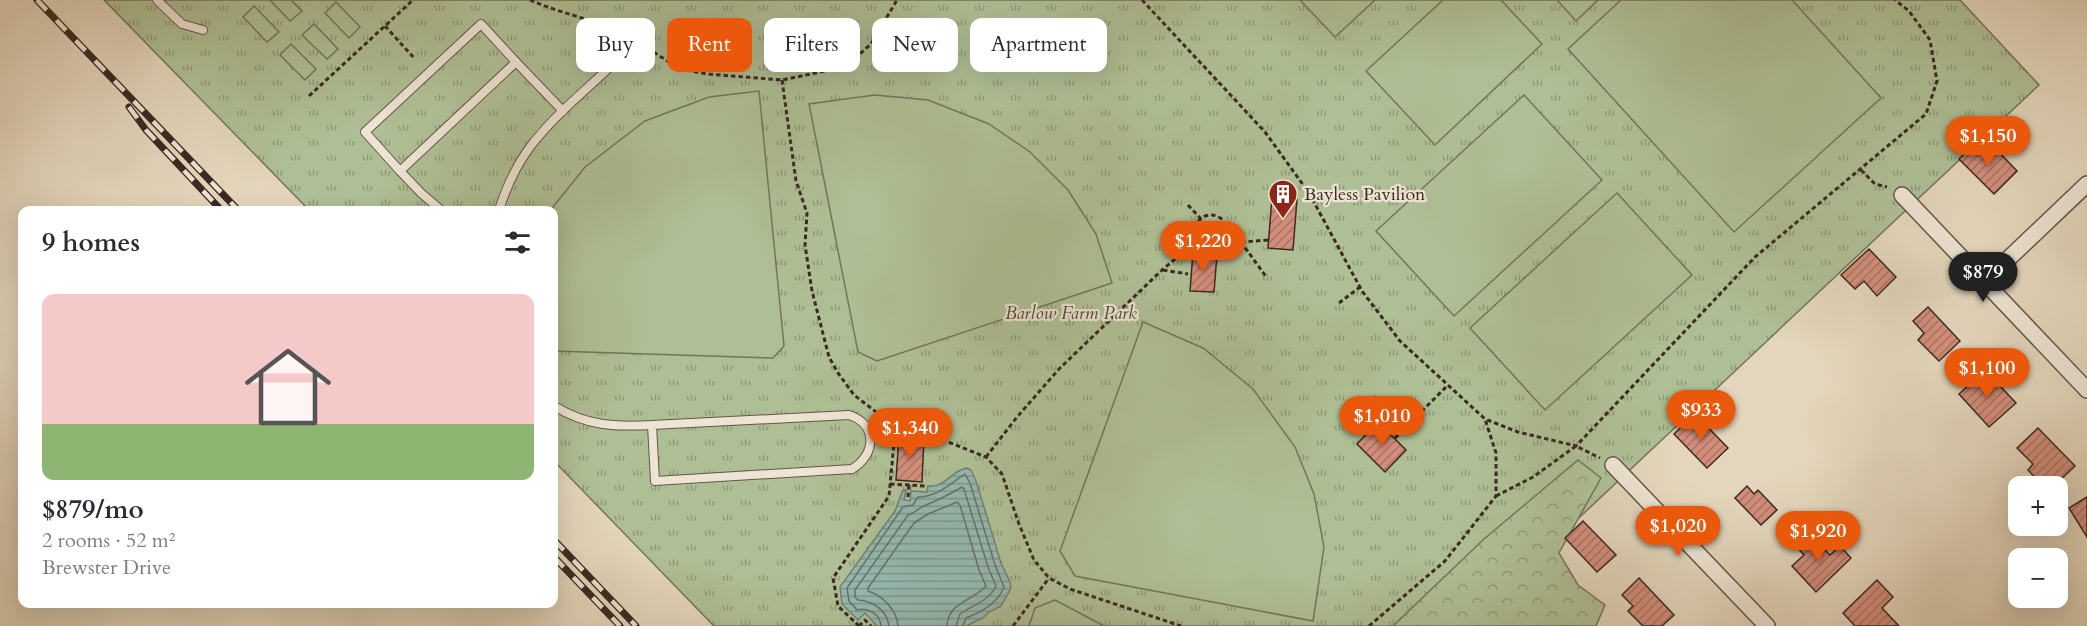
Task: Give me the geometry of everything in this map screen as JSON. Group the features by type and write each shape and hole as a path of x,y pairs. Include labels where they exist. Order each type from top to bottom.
{"street":[{"path":"1985,280 2087,184"},
{"path":"1902,195 2087,390"},
{"path":"1612,465 1767,626"}],"lane":[{"path":"156,0 182,24 203,30"},
{"path":"436,206 421,193 364,132 481,24 563,111"},
{"path":"400,171 516,62"},
{"path":"500,206 507,187 530,148 563,111 605,72"},
{"path":"558,408 590,424 624,427 652,424 849,415 864,425 870,435 871,444 869,453 862,463 852,469 655,481 652,424"}],"path":[{"path":"309,96 413,0"},
{"path":"530,0 618,31 686,70 707,74 782,80 830,70 852,61 871,44 897,0"},
{"path":"1142,0 1265,132 1309,193 1360,287 1400,341 1485,419 1518,432 1576,446 1612,465"},
{"path":"1369,626 1445,561 1496,496 1533,477 1576,446 1755,257 1926,114 1937,81 1930,40 1909,11 1895,0"},
{"path":"385,26 415,59"},
{"path":"782,80 796,181 807,213 805,245 812,291 829,357 854,395 880,415 986,457 1002,474 1034,560 1049,578 1070,589 1181,626"},
{"path":"1861,170 1875,184 1890,188 1902,195"},
{"path":"1188,205 1201,219"},
{"path":"1210,215 1220,218 1226,225 1226,238 1217,247 1206,247 1198,240 1195,229 1201,219 1210,215"},
{"path":"1226,238 1241,242 1269,240"},
{"path":"986,457 1059,369 1161,270 1198,240"},
{"path":"1241,242 1267,278"},
{"path":"1205,253 1206,247"},
{"path":"1161,270 1188,274"},
{"path":"1339,303 1360,287"},
{"path":"1395,438 1448,385"},
{"path":"1485,419 1496,453 1496,496"},
{"path":"871,626 865,620 859,626 838,606 833,578 889,496 896,422"},
{"path":"890,484 926,486"},
{"path":"908,497 909,485"},
{"path":"1013,626 1049,578"}],"green space":[{"name":"Barlow Farm Park","path":"104,0 1960,0 2039,85 1464,626 714,626 558,465 558,206 305,206"},
{"path":"270,0 291,0 302,11 290,21"},
{"path":"1300,0 1375,0 1335,37"},
{"path":"1443,0 1501,0 1542,44 1435,145 1366,71"},
{"path":"1557,0 1598,0 1576,21"},
{"path":"1621,0 1792,0 1881,98 1734,232 1568,49"},
{"path":"336,2 360,27 349,38 325,13"},
{"path":"254,6 279,32 267,42 243,17"},
{"path":"314,24 338,49 327,59 302,35"},
{"path":"291,44 316,69 305,80 280,55"},
{"path":"759,91 784,346 773,358 558,351 558,206 554,206 585,167 645,121 709,97"},
{"path":"875,95 928,100 989,124 1030,152 1068,190 1096,234 1112,283 877,361 858,352 809,104"},
{"path":"1524,95 1602,180 1454,316 1376,231"},
{"path":"1617,193 1692,275 1545,410 1470,328"},
{"path":"1143,322 1203,348 1253,389 1295,447 1314,494 1324,547 1313,621 1075,576 1060,551"},
{"path":"1578,460 1601,478 1559,553 1578,585 1605,605 1596,626 1393,626 1484,539"},
{"path":"1055,600 1104,626 1029,626 1035,608"}],"water":[{"path":"961,469 971,470 976,481 1001,563 1010,582 1011,588 1001,606 966,626 877,626 865,613 858,620 842,604 840,587 895,511 903,490 906,490 904,500 910,501 911,491 927,492 928,486 944,482"}],"building":[{"path":"1978,141 1991,154 1996,149 2017,171 1994,194 1959,159"},
{"name":"Bayless Pavilion","path":"1272,197 1297,199 1293,250 1268,248"},
{"path":"1869,249 1896,277 1877,296 1864,281 1855,289 1841,275"},
{"path":"1193,252 1217,254 1214,292 1190,291"},
{"path":"1928,307 1960,341 1939,361 1918,340 1924,333 1913,321"},
{"path":"1985,370 2016,403 1989,427 1959,394"},
{"path":"1695,414 1728,448 1707,468 1674,434"},
{"path":"1378,422 1406,450 1385,472 1357,444"},
{"path":"2038,428 2075,466 2064,476 2034,476 2028,470 2033,464 2017,448"},
{"path":"899,436 924,437 922,482 896,480"},
{"path":"1747,486 1754,494 1758,490 1777,510 1761,525 1735,498"},
{"path":"2087,497 2087,537 2069,508"},
{"path":"1583,521 1616,555 1597,572 1565,538"},
{"path":"1806,531 1830,555 1840,546 1851,558 1816,592 1792,566 1804,555 1793,543"},
{"path":"1639,578 1674,615 1662,626 1643,626 1628,611 1633,606 1622,595"},
{"path":"1877,580 1893,597 1882,608 1899,626 1855,626 1843,613"}],"railway":[{"path":"37,0 234,206"},
{"path":"129,107 146,130 217,206"},
{"path":"558,544 636,626"},
{"path":"558,561 620,626"}],"place":[{"name":"Bayless Pavilion","path":"1283,220"}]}
